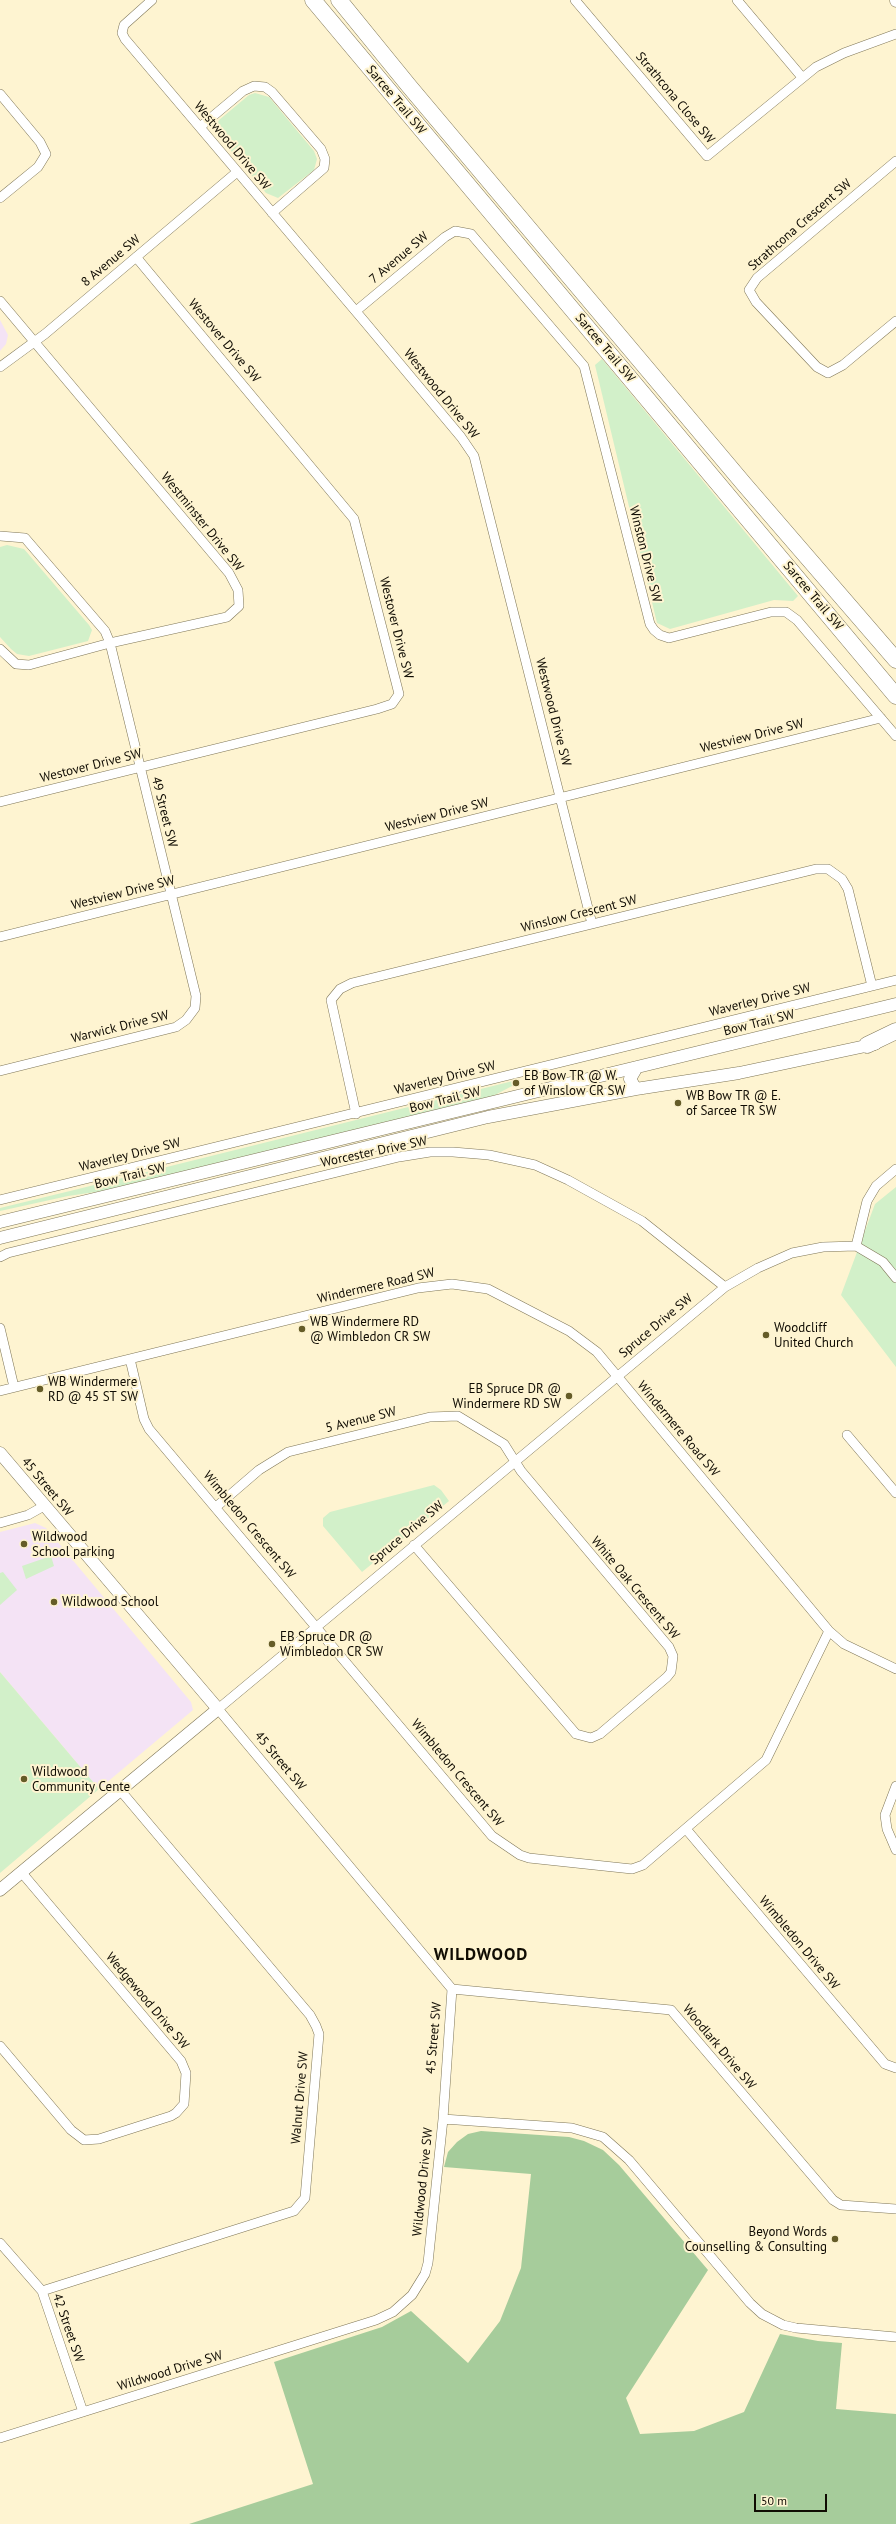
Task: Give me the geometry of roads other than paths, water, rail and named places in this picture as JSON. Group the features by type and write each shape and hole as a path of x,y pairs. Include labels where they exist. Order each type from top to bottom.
{"highway":[{"name":"Sarcee Trail SW","path":"313,0 896,696"},
{"name":"Sarcee Trail SW","path":"339,0 409,86 744,484 896,660"},
{"path":"867,1045 896,1031"}],"main road":[{"name":"Bow Trail SW","path":"0,1222 896,1004"},
{"name":"Bow Trail SW","path":"0,1238 488,1117 636,1089 739,1073 896,1039"},
{"path":"636,1089 630,1079 637,1067"},
{"name":"45 Street SW","path":"0,1453 218,1709"},
{"name":"Spruce Drive SW","path":"0,1890 218,1709"}],"street":[{"name":"Westwood Drive SW","path":"152,0 124,25 122,33 236,172 356,311 461,437 474,456 592,924"},
{"name":"Strathcona Close SW","path":"575,0 707,156 801,76 844,53 896,34"},
{"path":"737,0 801,76"},
{"path":"200,127 243,90 254,86 265,87 272,92 321,149 325,159 324,168 272,213"},
{"path":"0,94 40,142 46,154 38,167 0,198"},
{"name":"Strathcona Crescent SW","path":"896,161 757,278 749,290 756,302 817,366 828,373 843,365 896,320"},
{"name":"8 Avenue SW","path":"0,367 34,342 236,172"},
{"name":"7 Avenue SW","path":"356,311 445,237 455,231 462,231"},
{"name":"Winston Drive SW","path":"462,231 471,234 478,239 584,366 650,624 654,630 660,635 669,638 771,612 786,612 797,620 896,736"},
{"name":"Westover Drive SW","path":"0,802 377,709 392,704 398,694 354,519 136,257"},
{"name":"Westminster Drive SW","path":"0,301 229,573 238,590 240,606 227,617 110,643 29,665 16,664 0,649"},
{"name":"49 Street SW","path":"0,536 25,538 105,631 110,643 172,894"},
{"name":"Westview Drive SW","path":"0,937 881,718"},
{"name":"Winslow Crescent SW","path":"356,1114 331,1009 331,1000 340,989 352,983 816,869 828,869 842,879 848,889 872,986"},
{"name":"Warwick Drive SW","path":"0,1071 176,1027 186,1020 195,1008 196,996 172,894"},
{"name":"Waverley Drive SW","path":"0,1200 356,1114 896,980"},
{"name":"Worcester Drive SW","path":"0,1257 8,1253 399,1157 430,1152 453,1152 489,1155 535,1165 568,1180 642,1221 725,1287"},
{"path":"896,1169 876,1186 867,1201 856,1246 883,1262 896,1278"},
{"name":"Spruce Drive SW","path":"218,1709 725,1287 758,1268 792,1253 823,1247 856,1246"},
{"name":"Windermere Road SW","path":"0,1391 418,1288 452,1284 476,1286 499,1293 569,1331 597,1352 829,1631 844,1644 896,1669"},
{"path":"0,1328 14,1387"},
{"name":"Wimbledon Crescent SW","path":"130,1359 144,1420 149,1429 318,1626 492,1836 515,1852 529,1858 632,1869 643,1865 766,1760 829,1631"},
{"name":"5 Avenue SW","path":"216,1507 259,1470 288,1452 430,1417 458,1416 469,1421 504,1444 515,1462"},
{"path":"847,1435 896,1493"},
{"name":"White Oak Crescent SW","path":"414,1545 570,1729 584,1737 591,1738 600,1734 667,1677 672,1665 673,1656 668,1647 515,1462"},
{"path":"0,1523 28,1515 44,1506"},
{"name":"45 Street SW","path":"218,1709 452,1989 443,2119"},
{"path":"896,1786 885,1815 887,1829 896,1850"},
{"name":"Walnut Drive SW","path":"42,2291 294,2211 300,2206 305,2198 319,2034 314,2021 120,1790"},
{"name":"Wimbledon Drive SW","path":"686,1829 885,2064 896,2068"},
{"name":"Wedgewood Drive SW","path":"0,2046 71,2130 84,2140 99,2139 171,2116 184,2104 186,2074 181,2061 22,1873"},
{"name":"Woodlark Drive SW","path":"452,1989 567,1998 671,2010 832,2200 841,2205 896,2209"},
{"name":"Wildwood Drive SW","path":"0,2438 376,2320 393,2312 412,2295 425,2274 428,2263 443,2119 572,2128 603,2137 629,2160 750,2303 762,2314 783,2325 796,2328 896,2338"},
{"name":"42 Street SW","path":"0,2243 42,2291 83,2412"}],"place":[{"name":"EB Bow TR @ W. of Winslow CR SW","path":"516,1083"},
{"name":"WB Bow TR @ E. of Sarcee TR SW","path":"678,1103"},
{"name":"WB Windermere RD @ Wimbledon CR SW","path":"302,1329"},
{"name":"Woodcliff United Church","path":"766,1335"},
{"name":"WB Windermere RD @ 45 ST SW","path":"40,1389"},
{"name":"EB Spruce DR @ Windermere RD SW","path":"569,1396"},
{"name":"Wildwood School parking","path":"24,1544"},
{"name":"Wildwood School","path":"54,1602"},
{"name":"EB Spruce DR @ Wimbledon CR SW","path":"272,1644"},
{"name":"Wildwood Community Cente","path":"24,1779"},
{"name":"Beyond Words Counselling & Consulting","path":"835,2239"}],"district":[{"name":"WILDWOOD","path":"481,1955"}]}
